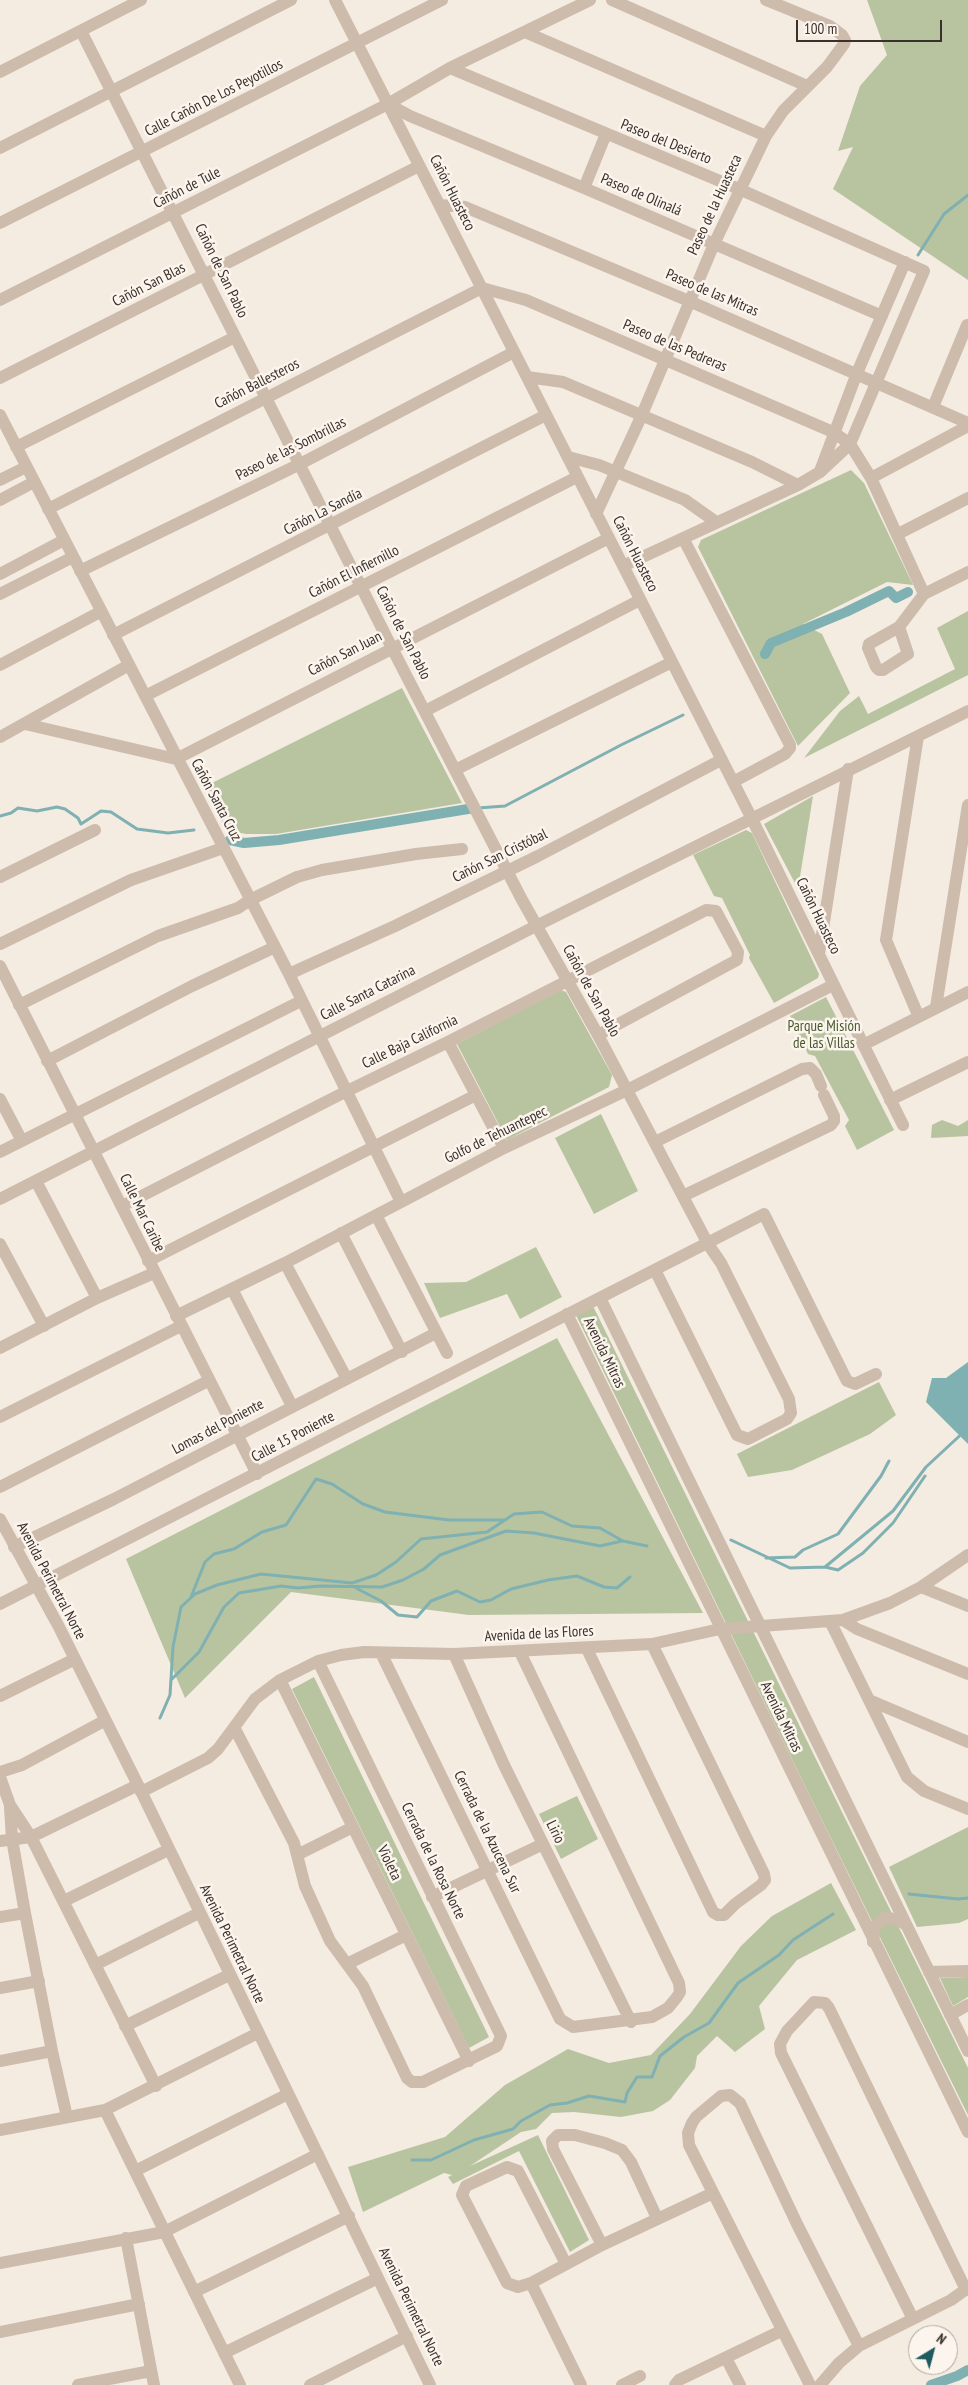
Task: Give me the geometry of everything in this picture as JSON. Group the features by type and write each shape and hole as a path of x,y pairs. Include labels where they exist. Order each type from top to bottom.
{"street":[{"path":"0,72 141,0"},
{"path":"0,148 292,0"},
{"name":"Cañón Huasteco","path":"335,0 752,819 903,1125"},
{"name":"Calle Cañón De Los Peyotillos","path":"0,223 442,0"},
{"name":"Cañón de Tule","path":"0,300 388,104 450,68 590,0"},
{"path":"612,0 807,86"},
{"name":"Paseo de la Huasteca","path":"596,514 641,416 714,244 766,136 783,111 842,50 845,40 842,35 830,26 766,0"},
{"name":"Cañón de San Pablo","path":"81,31 392,648 536,926 628,1090 708,1244 721,1263 789,1399 792,1413 782,1423 748,1439 737,1435 655,1270"},
{"path":"525,32 766,136"},
{"name":"Paseo del Desierto","path":"450,68 739,189 924,271 877,382"},
{"name":"Paseo de Olinalá","path":"388,104 410,116 584,188 882,316"},
{"path":"584,188 606,134"},
{"name":"Cañón San Blas","path":"0,378 419,166"},
{"name":"Paseo de las Mitras","path":"440,205 466,207 857,373 968,425"},
{"path":"820,472 833,432 905,262"},
{"name":"Paseo de las Pedreras","path":"482,288 526,300 833,432 850,444"},
{"name":"Cañón Ballesteros","path":"48,509 482,288"},
{"path":"932,407 967,325"},
{"path":"16,447 236,337"},
{"name":"Paseo de las Sombrillas","path":"80,571 300,464 514,352"},
{"path":"527,377 563,382 752,462 798,485"},
{"path":"623,566 798,485 820,472 850,444 877,382"},
{"name":"Cañón La Sandía","path":"113,635 331,526 546,415"},
{"name":"Cañón Santa Cruz","path":"0,416 289,974 345,1092 401,1202"},
{"path":"871,478 968,425"},
{"path":"850,444 871,478 924,594"},
{"path":"568,457 599,465 685,500 716,522"},
{"path":"0,480 26,467"},
{"name":"Cañón El Infiernillo","path":"145,696 578,477"},
{"path":"0,500 34,482"},
{"path":"898,534 968,498"},
{"name":"Cañón San Juan","path":"176,759 609,538"},
{"path":"683,538 790,745 785,754 733,782"},
{"path":"0,574 64,540"},
{"path":"0,594 73,557"},
{"path":"899,627 924,594 968,572"},
{"path":"425,711 640,600"},
{"path":"0,666 100,612"},
{"path":"455,770 672,662"},
{"path":"0,737 129,665"},
{"name":"Calle Santa Catarina","path":"0,1199 536,926 752,819 848,769 968,711"},
{"path":"25,724 176,759"},
{"path":"918,736 886,940 918,1016"},
{"name":"Cañón San Cristóbal","path":"289,974 395,926 507,869 538,856 722,760"},
{"path":"818,954 848,769"},
{"path":"936,1007 968,805"},
{"path":"0,877 96,830"},
{"path":"0,944 131,880 223,848"},
{"path":"19,1005 158,936 238,908 250,900 310,873 424,852 462,848"},
{"name":"Calle Baja California","path":"122,1206 706,910 712,910 719,914 738,952 737,960 598,1035"},
{"path":"47,1061 192,986 275,947"},
{"name":"Calle Mar Caribe","path":"0,966 122,1206 208,1381 257,1474"},
{"name":"Golfo de Tehuantepec","path":"0,1417 178,1321 232,1289 504,1148 628,1090 833,985"},
{"path":"863,1045 968,992"},
{"path":"0,1152 301,1001"},
{"path":"448,1042 504,1148"},
{"path":"890,1100 968,1062"},
{"path":"655,1142 802,1069 810,1068 816,1074 834,1116 834,1121 831,1125 683,1196"},
{"path":"0,1348 476,1095"},
{"path":"0,1099 22,1141"},
{"path":"36,1181 97,1298"},
{"name":"Calle 15 Poniente","path":"0,1604 764,1214 847,1381 854,1384 876,1374"},
{"path":"376,1215 447,1353"},
{"path":"341,1233 402,1352"},
{"path":"0,1244 44,1326"},
{"path":"285,1263 347,1379"},
{"path":"232,1289 292,1406"},
{"name":"Avenida Mitras","path":"600,1298 968,2051"},
{"name":"Avenida Mitras","path":"567,1314 873,1942 968,2132"},
{"name":"Lomas del Poniente","path":"14,1547 237,1436 436,1333"},
{"path":"0,1487 208,1381"},
{"name":"Avenida Perimetral Norte","path":"2,1527 37,1586 139,1788 430,2385"},
{"name":"Avenida de las Flores","path":"6,1840 30,1837 208,1758 218,1749 255,1699 280,1680 318,1661 341,1655 520,1652 652,1644 720,1629 843,1620 890,1603 921,1587 968,1555"},
{"path":"921,1587 968,1606"},
{"path":"843,1620 857,1630 968,1674"},
{"path":"830,1621 907,1777 924,1791 968,1809"},
{"path":"587,1649 713,1912 718,1915 724,1915 765,1880 764,1874 652,1644"},
{"path":"520,1652 679,1983 680,1992 668,2008 660,2014 632,2022"},
{"name":"Cerrada de la Azucena Sur","path":"382,1653 560,2019 573,2027 632,2022"},
{"name":"Lirio","path":"454,1654 476,1705 543,1844 632,2022"},
{"path":"0,1696 74,1659"},
{"name":"Cerrada de la Rosa Norte","path":"234,1727 299,1854 305,1886 330,1941 348,1964 368,1996 407,2078 412,2082 423,2082 497,2046 501,2036 318,1661"},
{"name":"Violeta","path":"280,1680 468,2060"},
{"path":"869,1700 968,1742"},
{"path":"0,1772 22,1765 104,1721"},
{"path":"0,1777 10,1805 30,1837 64,1902 156,2086"},
{"path":"10,1805 6,1840 25,1912 52,2051 68,2117"},
{"path":"299,1854 353,1827"},
{"path":"432,1897 487,1869 543,1844"},
{"path":"64,1902 168,1850"},
{"path":"0,1917 25,1912"},
{"path":"95,1965 199,1913"},
{"path":"873,1942 875,1926 884,1918 897,1919 906,1925"},
{"path":"348,1964 406,1936"},
{"path":"930,1972 968,1971"},
{"path":"125,2026 229,1975"},
{"path":"0,1988 39,1981"},
{"path":"820,2385 833,2369 860,2346 913,2319 967,2289 829,2008 819,2001 810,2004 787,2031 780,2044 784,2060 913,2319"},
{"path":"950,2015 968,2005"},
{"path":"0,2130 105,2110 258,2033"},
{"path":"0,2061 52,2051"},
{"path":"135,2171 288,2094"},
{"path":"810,2385 781,2331 690,2145 688,2133 696,2117 721,2096 730,2095 740,2103 797,2224 860,2346"},
{"path":"105,2110 240,2385"},
{"path":"602,2245 553,2149 552,2141 558,2135 570,2134 605,2143 622,2150 631,2162 657,2218"},
{"path":"0,2263 164,2232 318,2154"},
{"path":"566,2264 523,2176 513,2167 502,2168 466,2186 463,2190 462,2195 507,2283 513,2286 531,2283 602,2245 713,2193"},
{"path":"194,2292 349,2216"},
{"path":"126,2238 154,2385"},
{"path":"224,2353 378,2278"},
{"path":"531,2283 581,2385"},
{"path":"0,2332 138,2304"},
{"path":"676,2384 679,2380 781,2331"},
{"path":"310,2385 407,2336"},
{"path":"726,2358 740,2385"},
{"path":"78,2385 151,2371"},
{"path":"622,2385 640,2376"}],"green space":[{"path":"867,0 968,0 968,280 833,189 853,147 838,151 860,86 887,55"},
{"path":"851,470 864,483 913,585 887,582 803,624 822,634 850,693 798,746 698,547 701,540"},
{"path":"968,611 968,675 804,758 840,711 859,696 868,714 955,669 937,628"},
{"path":"402,688 462,803 276,834 246,834 226,830 204,787"},
{"path":"813,796 798,889 764,824"},
{"path":"746,830 752,833 819,974 818,978 774,1003 749,958 750,955 722,898 714,896 693,855"},
{"path":"561,990 566,992 612,1075 609,1087 507,1140 457,1044"},
{"name":"Parque Misión de las Villas","path":"826,997 894,1130 857,1150 845,1126 849,1120 815,1056 808,1054 790,1016"},
{"path":"601,1114 638,1191 594,1214 555,1138"},
{"path":"942,1120 958,1126 968,1120 968,1136 931,1138 932,1125"},
{"path":"536,1247 562,1297 520,1319 507,1294 440,1318 424,1283 466,1282"},
{"path":"591,1302 968,2068 968,2115 809,1794 574,1311"},
{"path":"557,1338 703,1613 469,1615 291,1592 185,1698 126,1559"},
{"path":"879,1382 896,1415 870,1434 792,1470 748,1477 737,1454"},
{"path":"314,1677 489,2037 469,2048 292,1689"},
{"path":"577,1796 598,1839 561,1859 539,1814"},
{"path":"968,1827 968,1919 959,1923 917,1927 889,1867"},
{"path":"831,1883 856,1930 797,1960 759,2006 765,2029 735,2052 717,2036 697,2056 695,2068 670,2100 653,2111 621,2117 574,2112 552,2113 536,2129 521,2132 470,2166 538,2135 589,2240 570,2252 519,2151 453,2184 448,2177 452,2175 444,2173 363,2212 348,2167 445,2137 505,2085 568,2049 609,2063 651,2055 690,2014 741,1946 772,1916"},
{"path":"968,1977 968,1997 953,2006 940,1978"}],"water":[{"path":"968,1362 968,1444 926,1402 932,1378 946,1378"}],"waterway":[{"path":"918,255 944,214 968,195"},
{"path":"765,654 771,643 846,612 889,591 896,598 908,592"},
{"path":"478,808 505,806 621,745 683,715"},
{"path":"0,816 11,813 18,808 37,811 57,807 65,809 78,818 81,824 101,811 111,812 137,829 168,833 194,830"},
{"path":"230,840 244,843 279,840 474,808"},
{"path":"731,1540 790,1568 825,1567 893,1511 926,1467 968,1428"},
{"path":"766,1558 795,1557 803,1550 838,1534 881,1476 889,1461"},
{"path":"825,1567 838,1570 863,1553 893,1523 925,1476"},
{"path":"191,1597 205,1562 214,1554 234,1549 262,1532 286,1525 316,1479 332,1484 363,1504 385,1512 449,1520 505,1520"},
{"path":"160,1718 170,1695 173,1647 181,1607 195,1594 217,1585 261,1574 352,1583 376,1575 396,1562 421,1539 487,1532 514,1514 542,1512 572,1526 600,1528 623,1541 647,1546"},
{"path":"171,1680 199,1652 224,1607 239,1593 281,1586 298,1588 320,1586 382,1587 403,1580 424,1569 440,1555 506,1531 534,1533 600,1546 622,1541"},
{"path":"354,1587 381,1601 398,1615 417,1617 431,1601 457,1591 480,1602 491,1600 511,1589 548,1580 577,1576 604,1587 617,1588 630,1577"},
{"path":"909,1894 958,1899 968,1898"},
{"path":"412,2160 431,2160 474,2140 513,2129 521,2121 550,2105 567,2103 589,2096 625,2102 627,2093 637,2077 652,2077 660,2056 684,2037 709,2023 738,1983 779,1955 793,1940 833,1914"},
{"path":"931,2385 968,2370"}]}
